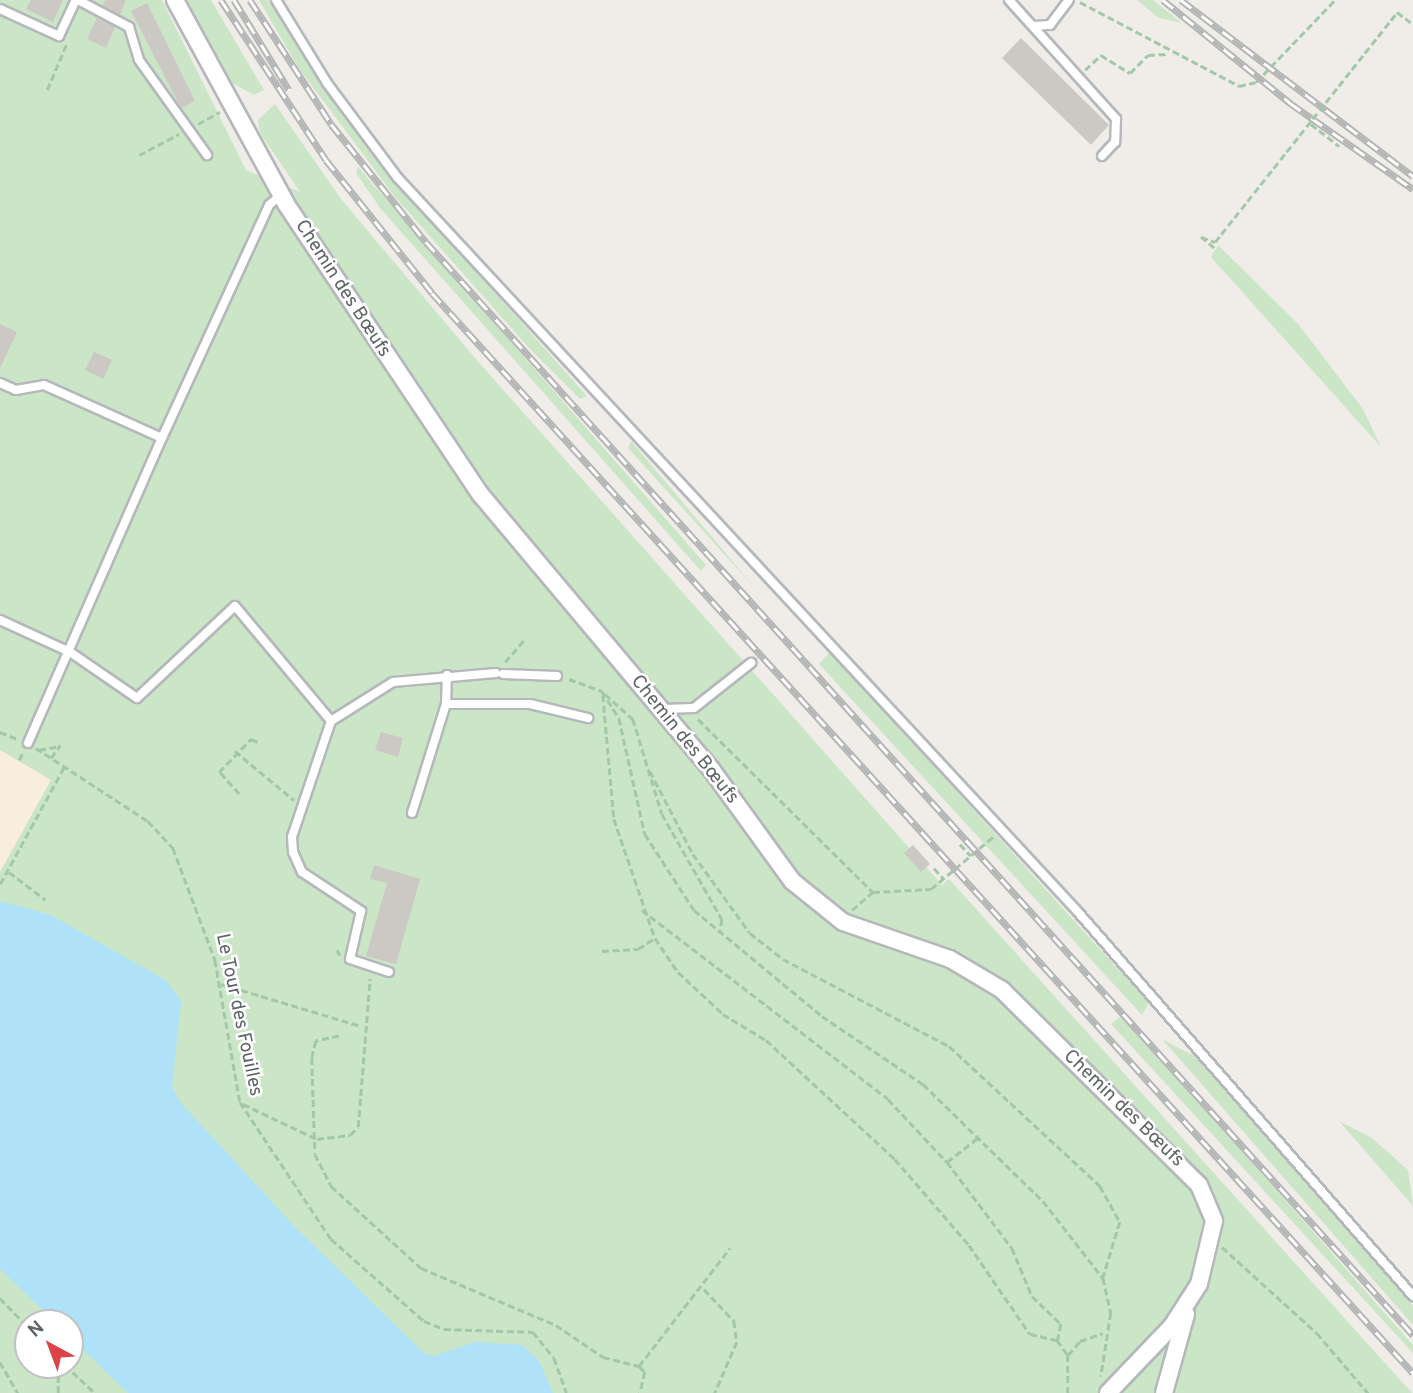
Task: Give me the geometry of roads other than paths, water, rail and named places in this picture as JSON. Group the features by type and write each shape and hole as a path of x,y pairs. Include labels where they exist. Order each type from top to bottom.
{"street":[{"name":"Chemin des Bœufs","path":"175,0 281,195 481,495 663,714 792,881 843,922 950,958 1002,990 1188,1171 1208,1203 1214,1238 1188,1305"},
{"path":"1105,1386 1188,1305"},
{"path":"1164,1393 1188,1305"}],"lane":[{"path":"0,9 59,36 77,0 130,27 139,60 207,155"},
{"path":"276,0 391,169 1078,912 1413,1297"},
{"path":"1009,0 1116,120 1115,142 1102,156"},
{"path":"1034,26 1050,25 1071,0"},
{"path":"27,743 269,205 281,195"},
{"path":"0,383 16,390 44,385 162,438"},
{"path":"0,620 70,652 137,698 235,606 331,721"},
{"path":"663,714 694,708 751,663"},
{"path":"389,972 350,958 361,911 302,872 292,837 331,721 393,682 447,675 500,673 557,676"},
{"path":"412,813 446,704 447,675"},
{"path":"446,704 530,704 588,718"}],"water":[{"path":"0,901 51,915 167,981 181,1001 172,1087 180,1102 295,1227 424,1353 433,1356 475,1342 522,1345 539,1361 553,1393 128,1393 84,1351 84,1309 41,1309 0,1269"}],"railway":[{"path":"221,0 326,160 432,293 1413,1373"},
{"path":"234,0 289,90"},
{"path":"250,0 331,124 426,242 1413,1335"},
{"path":"1163,0 1290,103 1413,189"},
{"path":"1181,0 1413,176"}]}
